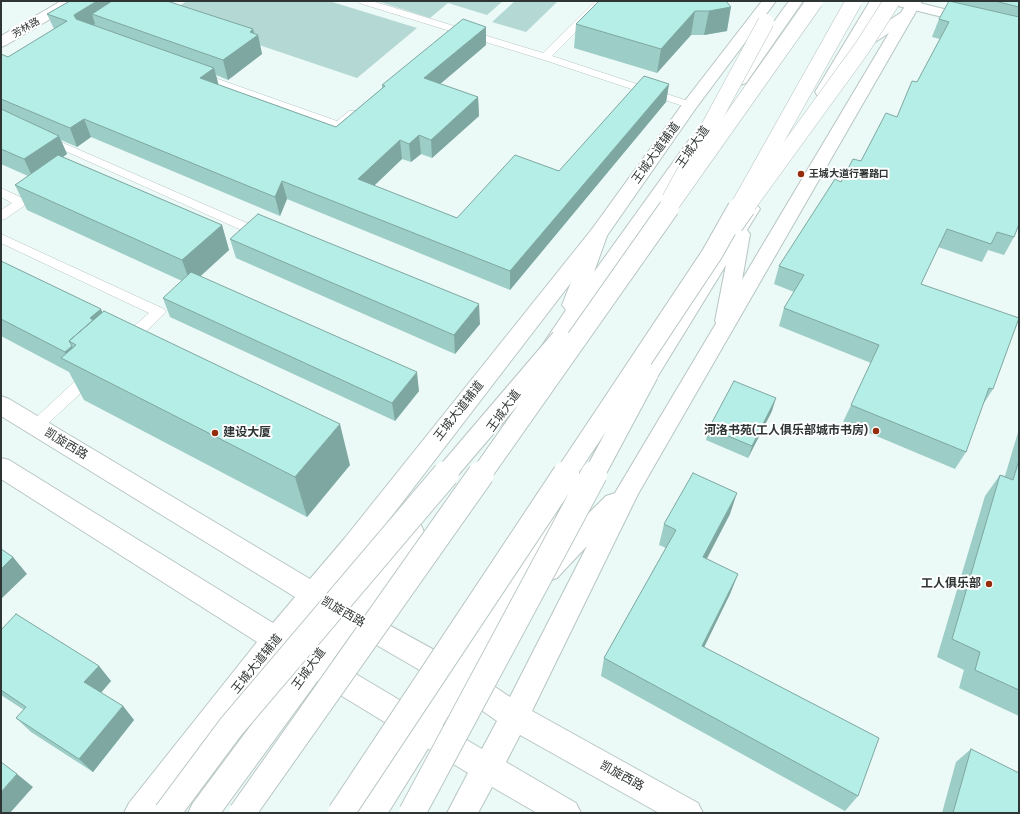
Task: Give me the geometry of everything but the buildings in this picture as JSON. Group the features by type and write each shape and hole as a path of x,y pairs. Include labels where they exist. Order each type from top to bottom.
{"main road":[{"name":"芳林路","path":"1,34 57,1"},
{"name":"芳林路","path":"1,42 71,1"},
{"name":"王城大道辅道","path":"139,813 276,640 314,596 353,547 599,233 690,105 769,1"},
{"path":"167,813 231,727 652,231 766,22 781,1"},
{"name":"王城大道","path":"203,813 349,615 492,428 796,1"},
{"name":"王城大道","path":"242,813 815,1"},
{"path":"412,813 712,254 854,1"},
{"path":"371,813 423,729 484,637 743,222 877,1"},
{"path":"936,1 1019,22"},
{"path":"341,813 712,254 862,48 904,5"},
{"path":"845,56 904,5"},
{"path":"904,5 1019,32"},
{"path":"462,813 515,717 629,488 904,5"},
{"path":"725,321 743,222"},
{"path":"560,334 599,233"},
{"name":"凯旋西路","path":"1,405 314,596 457,677 515,717 688,813"},
{"path":"353,547 492,428"},
{"path":"1,467 313,663 487,768 566,813"},
{"path":"484,637 629,488"}],"lane":[{"path":"362,1 545,57 690,105"},
{"path":"545,57 602,1"},
{"path":"442,39 454,29"},
{"path":"190,72 339,125 363,105"},
{"path":"36,134 252,230"},
{"path":"73,165 86,156"},
{"path":"1,216 47,184"},
{"path":"1,192 20,202"},
{"path":"1,238 159,312 118,350"},
{"path":"36,426 100,366"}],"shaded area":[{"path":"187,1 329,1 417,28 357,78 167,14"},
{"path":"377,1 503,1 487,15 448,3 430,18"},
{"path":"515,1 558,1 526,32 492,22"}],"place":[{"name":"王城大道行署路口","path":"801,174"},
{"name":"河洛书苑(工人俱乐部城市书房)","path":"876,431"},
{"name":"建设大厦","path":"215,433"},
{"name":"工人俱乐部","path":"989,584"}]}
